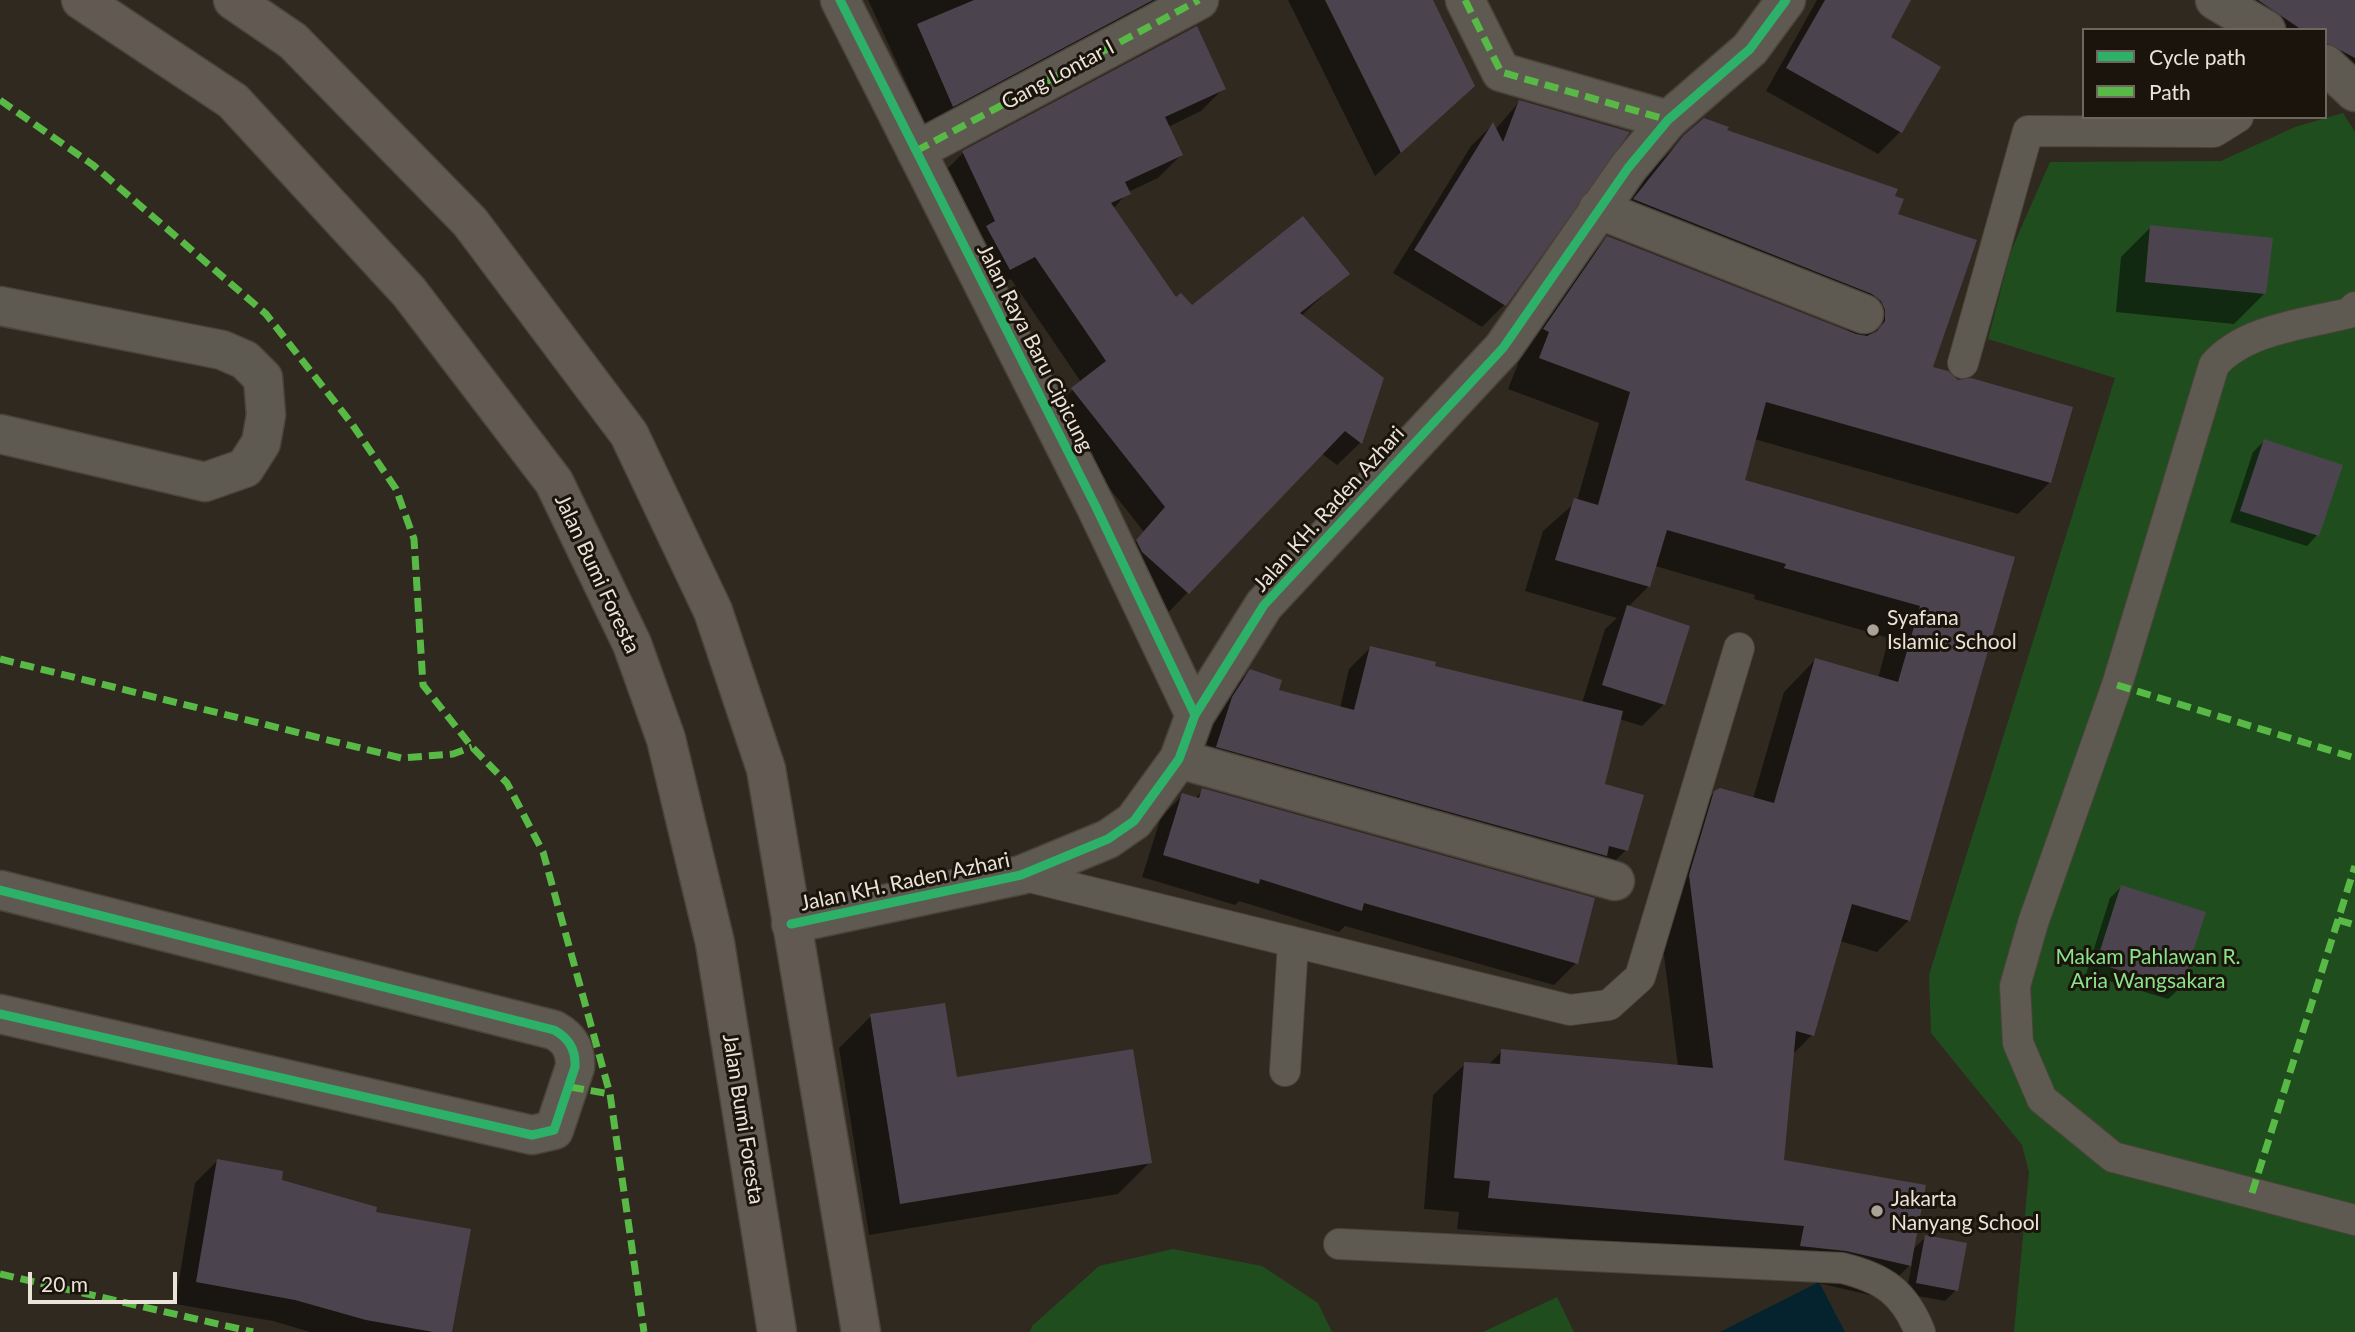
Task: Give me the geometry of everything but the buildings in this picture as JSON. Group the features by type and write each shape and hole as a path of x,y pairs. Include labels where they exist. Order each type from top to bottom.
{"main road":[{"name":"Jalan Bumi Foresta","path":"81,0 233,101 409,292 554,482 632,644 666,739 715,943 777,1332"},
{"path":"233,0 293,41 470,222 629,434 713,611 761,756 861,1332"}],"street":[{"name":"Jalan Raya Baru Cipicung","path":"840,0 1096,507 1195,715"},
{"name":"Gang Lontar I","path":"916,151 1199,0"},
{"path":"1465,0 1501,72 1668,120"},
{"name":"Jalan KH. Raden Azhari","path":"791,924 1021,875 1108,839 1134,821 1179,760 1195,715 1264,605 1503,348 1628,168 1668,120 1751,49 1786,0"},
{"path":"2215,0 2263,28"},
{"path":"2327,66 2355,92"},
{"path":"1598,209 1864,314"},
{"path":"0,306 222,350 245,360 263,379 266,415 261,443 245,468 205,482 0,434"},
{"path":"1179,760 1615,881"},
{"path":"0,890 554,1030 566,1036 576,1056 575,1067 554,1130 533,1135 0,1014"}],"lane":[{"path":"1963,363 2028,131 2214,132 2235,119"},
{"path":"2355,307 2349,313 2245,340 2224,353 2214,365 2117,685 2033,923 2015,986 2018,1043 2042,1099 2113,1157 2355,1220"},
{"path":"1021,875 1570,1010 1609,1005 1640,977 1739,648"},
{"path":"1285,1071 1293,944"},
{"path":"1339,1244 1842,1268 1873,1276 1899,1295 1920,1332"}],"green space":[{"name":"Makam Pahlawan R. Aria Wangsakara","path":"2343,113 2355,132 2355,1332 2014,1332 2029,1172 2022,1145 1931,1033 1929,975 2115,378 1988,339 2011,251 2050,162 2221,161 2295,127"},
{"path":"1173,1249 1262,1266 1318,1303 1332,1332 1030,1332 1032,1326 1099,1266"},
{"path":"1557,1297 1574,1332 1483,1332"}],"water":[{"path":"1819,1282 1845,1332 1720,1332"}],"marked path":[{"path":"916,151 1199,0"},
{"path":"1465,0 1501,72 1668,120"},
{"path":"0,100 93,165 266,314 352,424 396,489 414,539 423,685 472,747 507,783 543,852 610,1094 644,1332"},
{"path":"0,659 401,758 453,754 472,747"},
{"path":"2117,685 2355,758"},
{"path":"2252,1193 2355,866"},
{"path":"2338,920 2355,925"},
{"path":"570,1087 610,1094"},
{"path":"0,1274 253,1332"}],"cycle path":[{"path":"840,0 1096,507 1195,715"},
{"path":"791,924 1021,875 1108,839 1134,821 1179,759 1195,715 1264,605 1503,348 1628,168 1668,120 1750,49 1786,0"},
{"path":"0,890 554,1030 570,1045 575,1067 554,1130 532,1135 0,1014"}],"place":[{"name":"Syafana Islamic School","path":"1873,630"},
{"name":"Jakarta Nanyang School","path":"1877,1211"}]}
